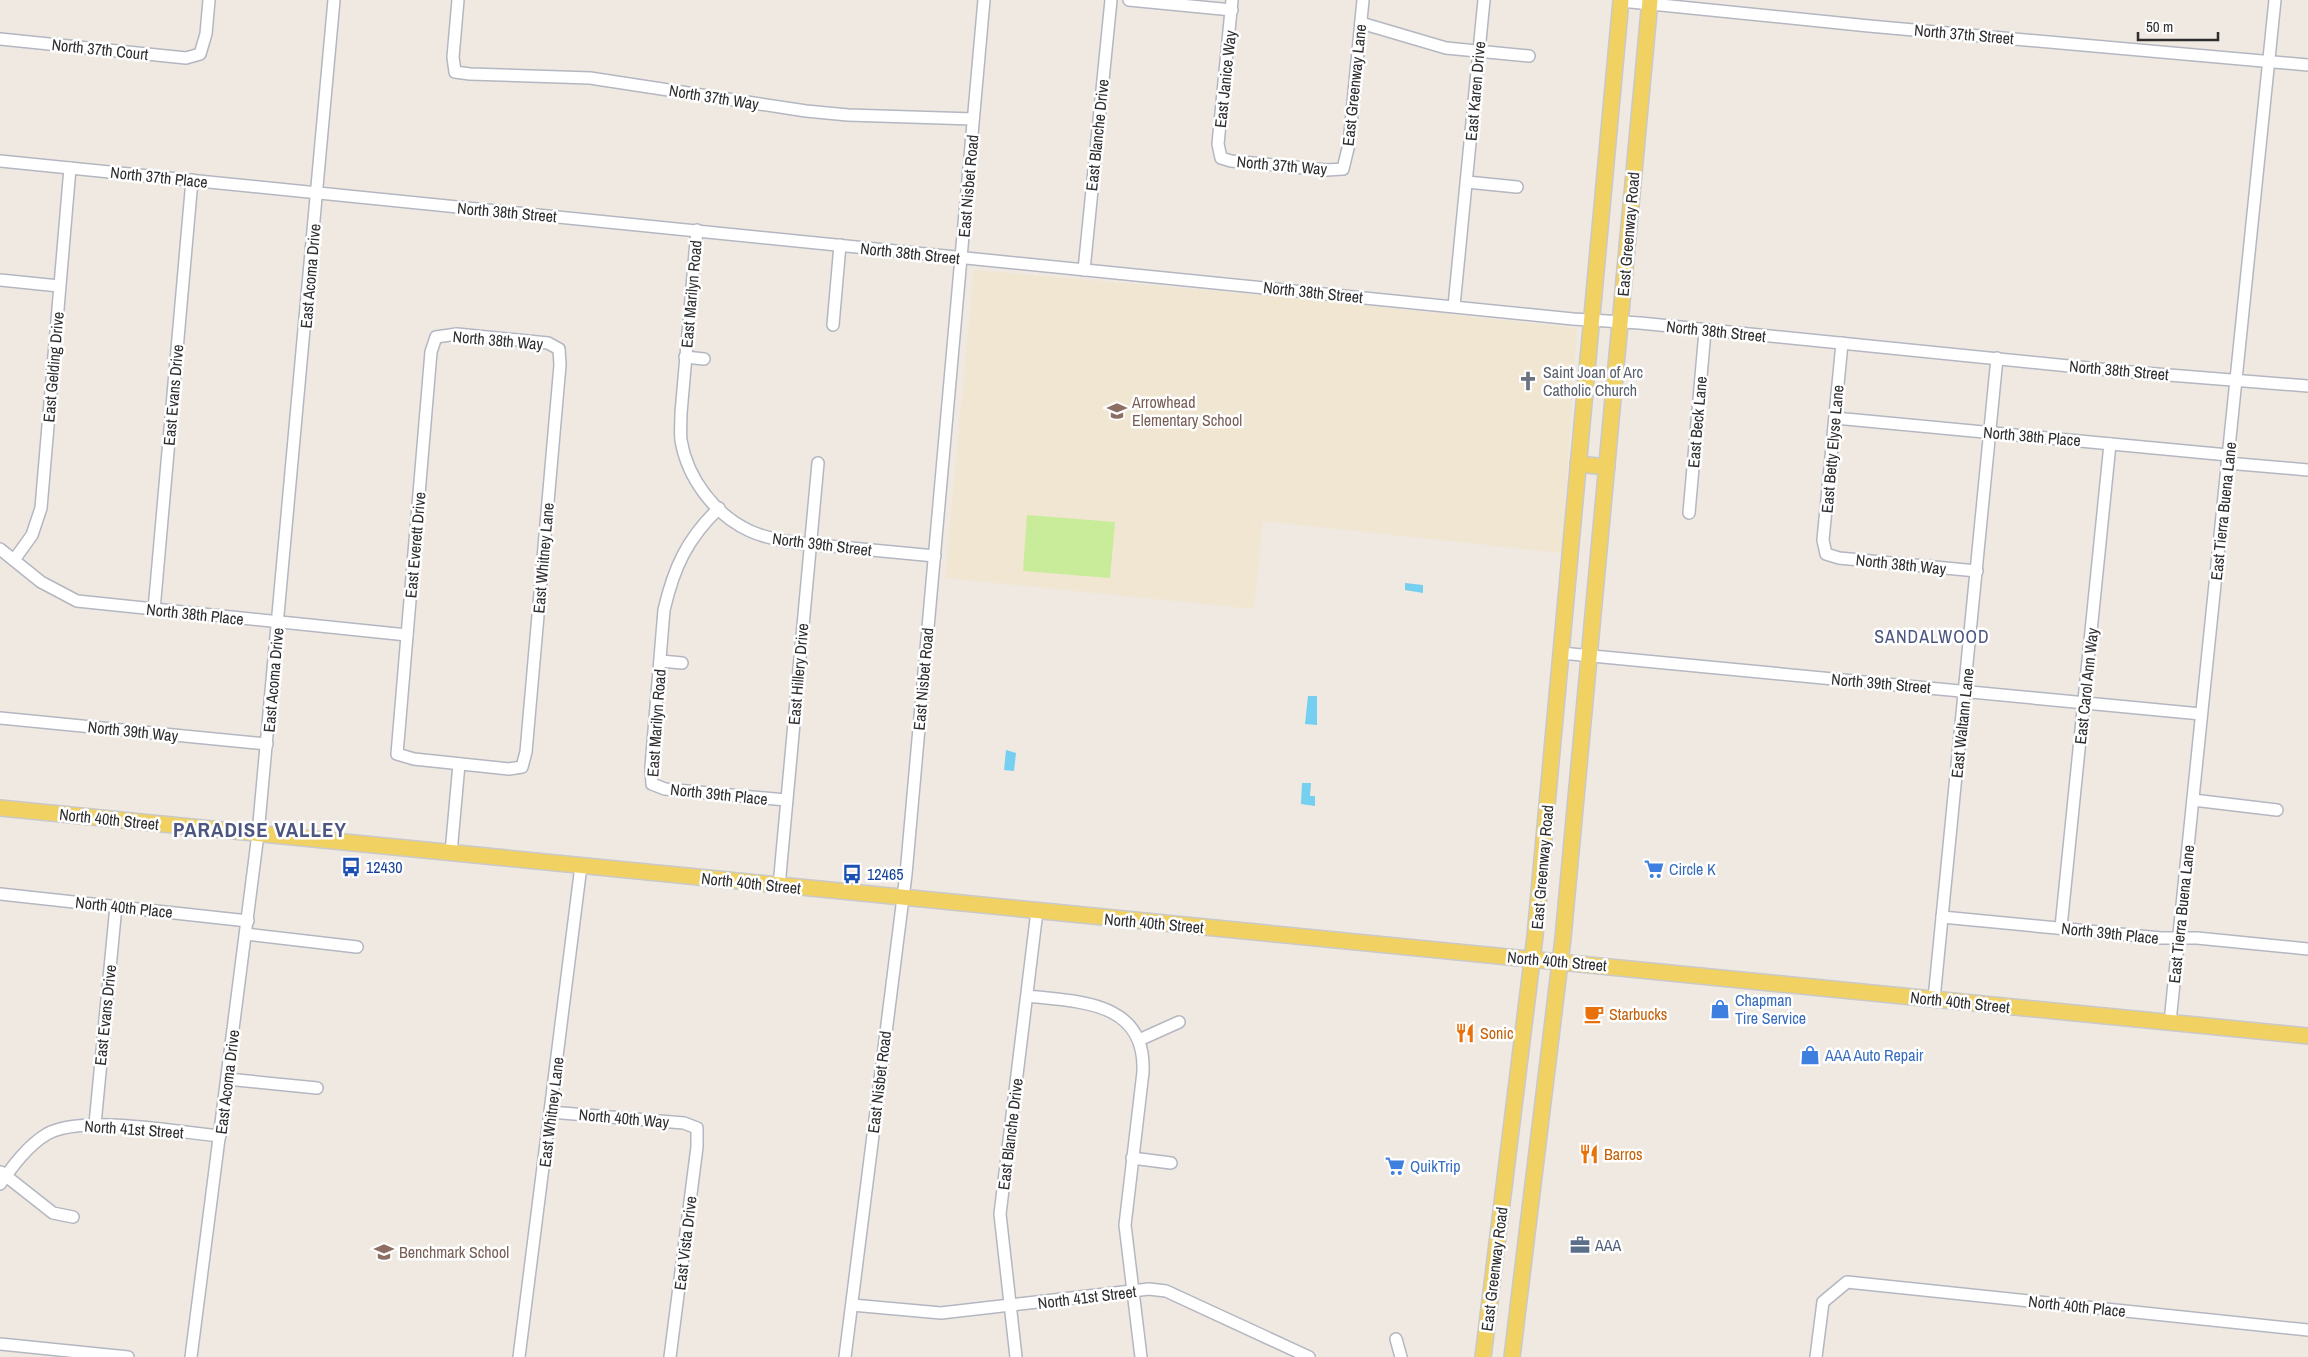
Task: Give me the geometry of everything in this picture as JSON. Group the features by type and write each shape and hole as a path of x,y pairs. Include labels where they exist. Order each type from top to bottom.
{"main road":[{"name":"East Greenway Road","path":"1483,1357 1533,959 1621,0"},
{"name":"East Greenway Road","path":"1512,1357 1560,961 1650,2"},
{"path":"1578,464 1607,467"},
{"name":"North 40th Street","path":"0,808 2308,1036"}],"street":[{"name":"North 37th Court","path":"0,39 186,58 200,54 206,34 209,0"},
{"name":"East Acoma Drive","path":"192,1357 258,834 318,194 334,0"},
{"name":"North 37th Way","path":"458,0 453,57 455,72 590,78 806,111 848,115 973,119"},
{"name":"East Nisbet Road","path":"845,1357 903,897 984,0"},
{"name":"East Blanche Drive","path":"1084,270 1111,0"},
{"path":"1129,0 1232,5"},
{"name":"East Greenway Lane","path":"1343,169 1349,144 1363,0"},
{"name":"East Karen Drive","path":"1454,306 1484,0"},
{"name":"North 37th Street","path":"1621,0 2308,65"},
{"name":"East Tierra Buena Lane","path":"2170,1022 2275,0"},
{"name":"East Janice Way","path":"1221,158 1218,144 1232,5"},
{"path":"1361,23 1446,48 1529,56"},
{"name":"North 37th Way","path":"1221,158 1231,161 1308,168 1343,169"},
{"name":"North 37th Place","path":"0,161 318,194"},
{"name":"East Gelding Drive","path":"14,560 32,535 41,508 70,168"},
{"name":"East Evans Drive","path":"154,610 192,180"},
{"path":"1467,182 1517,187"},
{"name":"North 38th Street","path":"318,194 1705,331 2308,386"},
{"name":"East Marilyn Road","path":"652,784 651,767 664,610 675,570 683,550 704,522 719,508 704,494 686,458 681,439 685,358 697,230"},
{"path":"833,325 840,245"},
{"path":"0,280 59,286"},
{"name":"East Beck Lane","path":"1689,513 1705,331"},
{"name":"North 38th Way","path":"436,337 457,334 548,343 559,349"},
{"name":"East Everett Drive","path":"436,337 431,352 398,754 414,759 458,764"},
{"name":"East Betty Elyse Lane","path":"1826,554 1823,540 1842,343"},
{"name":"East Whitney Lane","path":"458,764 509,770 522,767 526,752 560,366 559,349"},
{"name":"East Marilyn Road","path":"685,358 704,359"},
{"name":"East Waltann Lane","path":"1934,999 1966,691 1997,358"},
{"name":"North 38th Place","path":"1835,418 2110,444 2308,470"},
{"name":"East Carol Ann Way","path":"2061,928 2110,444"},
{"name":"East Hillery Drive","path":"779,886 818,463"},
{"name":"North 39th Street","path":"719,508 729,519 749,531 767,537 810,544 935,556"},
{"name":"North 38th Place","path":"0,549 42,582 78,601 407,635"},
{"name":"North 38th Way","path":"1826,554 1839,558 1977,571"},
{"name":"North 39th Street","path":"1561,652 2202,714"},
{"name":"East Marilyn Road","path":"661,661 682,663"},
{"name":"North 39th Way","path":"0,718 267,744"},
{"path":"450,853 458,764"},
{"name":"North 39th Place","path":"652,784 666,789 786,800"},
{"path":"2193,800 2276,810"},
{"name":"East Whitney Lane","path":"519,1357 581,866"},
{"name":"North 40th Place","path":"0,894 248,920"},
{"name":"East Evans Drive","path":"95,1124 116,906"},
{"name":"East Blanche Drive","path":"1016,1357 1000,1214 1037,911"},
{"name":"North 39th Place","path":"1942,916 2308,949"},
{"path":"246,934 357,947"},
{"path":"1027,996 1099,1006 1124,1019 1139,1040 1144,1058 1143,1072 1125,1225 1141,1357"},
{"path":"1139,1040 1178,1022"},
{"path":"227,1079 317,1088"},
{"name":"North 40th Way","path":"550,1112 684,1123 697,1128"},
{"name":"North 41st Street","path":"2,1177 47,1134 72,1125 95,1124 220,1136"},
{"name":"East Vista Drive","path":"670,1357 697,1147 697,1128"},
{"path":"1132,1158 1172,1163"},
{"path":"2,1177 54,1213 73,1217"},
{"name":"North 40th Place","path":"1816,1357 1823,1302 1847,1282 2308,1330"},
{"name":"North 41st Street","path":"852,1305 941,1313 1133,1291 1166,1291 1309,1357"},
{"path":"1396,1339 1400,1357"},
{"path":"0,1344 128,1357"},
{"path":"1281,1357 1286,1346"}],"shaded area":[{"path":"974,270 1284,297 1577,328 1562,553 1263,521 1254,609 945,578"}],"green space":[{"path":"1027,515 1115,522 1110,578 1023,571"}],"water":[{"path":"1405,583 1423,585 1423,593 1405,590"},
{"path":"1308,696 1317,696 1317,725 1305,724"},
{"path":"1006,750 1016,753 1014,771 1004,770"},
{"path":"1302,783 1311,783 1310,796 1315,796 1315,806 1301,804"}],"place":[{"name":"Saint Joan of Arc Catholic Church","path":"1528,381"},
{"name":"Arrowhead Elementary School","path":"1117,411"},
{"name":"12430","path":"351,867"},
{"name":"Circle K","path":"1654,869"},
{"name":"12465","path":"852,874"},
{"name":"Chapman Tire Service","path":"1720,1009"},
{"name":"Starbucks","path":"1594,1014"},
{"name":"Sonic","path":"1465,1033"},
{"name":"AAA Auto Repair","path":"1810,1055"},
{"name":"Barros","path":"1589,1154"},
{"name":"QuikTrip","path":"1395,1166"},
{"name":"AAA","path":"1580,1245"},
{"name":"Benchmark School","path":"384,1252"}],"district":[{"name":"SANDALWOOD","path":"1932,637"},
{"name":"PARADISE VALLEY","path":"260,830"}]}
